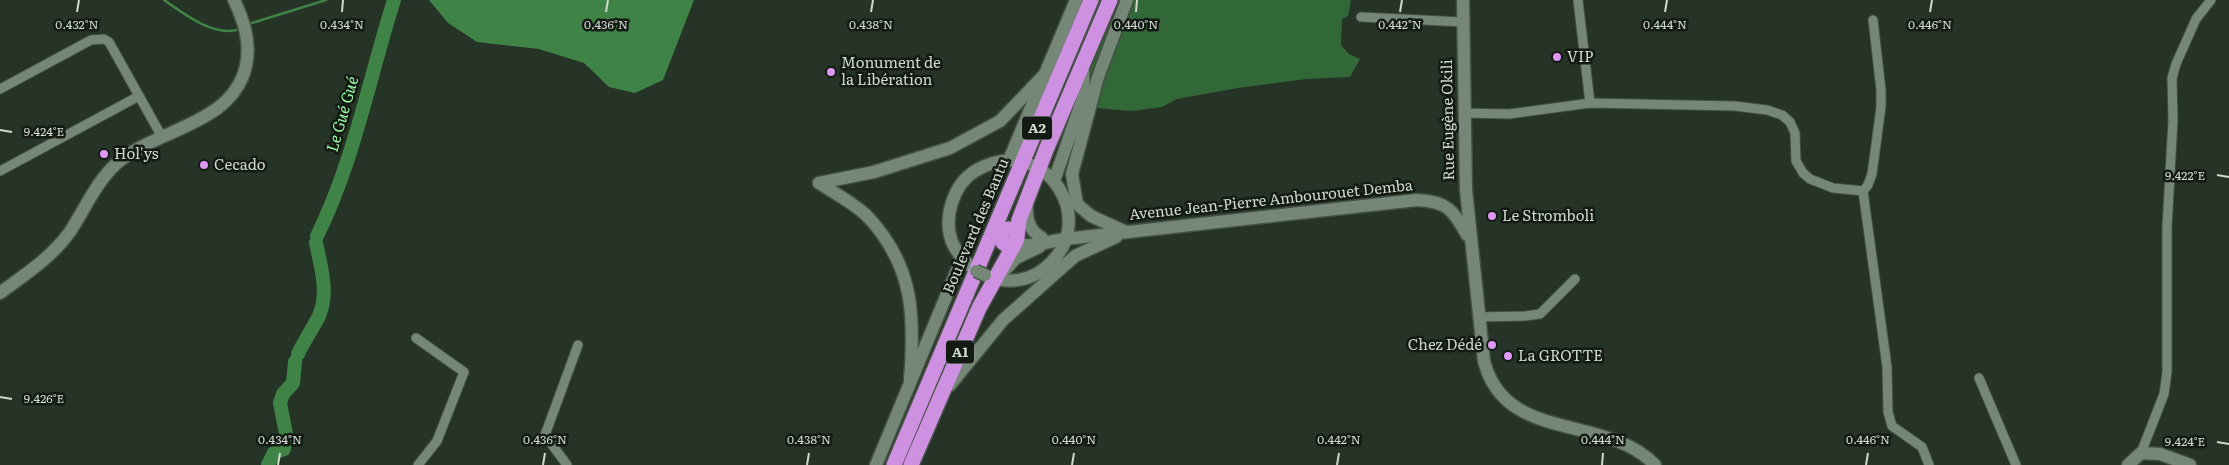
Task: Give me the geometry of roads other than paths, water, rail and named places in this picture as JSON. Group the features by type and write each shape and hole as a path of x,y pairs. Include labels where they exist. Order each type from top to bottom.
{"highway":[{"name":"Boulevard des Bantu","path":"911,465 979,308 985,275 983,256 1024,164 1091,0"},
{"name":"Boulevard des Bantu","path":"894,465 926,388 985,275 1019,220 1027,200 1024,164 1083,62 1110,0"},
{"path":"926,388 931,382 983,266 1008,236 1004,220 1024,164"}],"main road":[{"path":"0,293 57,247 116,164 135,150 187,126 218,108 234,92 246,64 248,40 234,0"},
{"path":"1024,164 1046,73 1076,0"},
{"path":"1067,263 1067,239 1068,209 1061,190 1054,181 1024,164 990,163 973,172 960,186 951,203 949,222 952,242 962,258 985,275 1013,281 1032,277 1049,266 1067,239 1077,204 1072,174 1098,77 1127,0"},
{"name":"Rue Eugène Okili","path":"1463,0 1464,113 1469,239 1488,379 1509,403 1538,419 1615,439 1641,453 1655,465"},
{"path":"1054,181 1084,95 1083,62"},
{"path":"910,380 913,340 910,294 892,248 868,216 819,182 874,172 950,148 1000,120 1046,73"},
{"path":"1442,204 1454,199 1466,190"},
{"path":"979,308 1011,262 1042,242 1028,224 1027,200"},
{"name":"Avenue Jean-Pierre Ambourouet Demba","path":"1008,236 1042,242 1400,201 1424,200 1442,204"},
{"path":"1077,204 1091,216 1126,232"},
{"path":"1442,204 1455,213 1469,239"},
{"path":"940,396 1003,320 1067,263 1075,256 1126,232"},
{"path":"876,465 962,258"},
{"path":"2128,465 2141,453 2160,454 2190,465"}],"street":[{"path":"1578,0 1590,103"},
{"path":"2196,0 2201,9"},
{"path":"2141,453 2164,394 2167,372 2167,227 2173,120 2172,78 2184,44 2201,9 2211,0"},
{"path":"1361,17 1463,22"},
{"path":"1863,191 1868,186 1872,174 1881,107 1873,20"},
{"path":"0,90 91,40 98,39 109,42 162,136"},
{"path":"0,171 139,96"},
{"path":"1464,113 1509,114 1590,103 1735,106 1782,114 1790,122 1795,133 1796,161 1810,179 1833,188 1863,191"},
{"path":"1863,191 1886,359 1890,420 1896,430 1916,440 1922,447 1929,465"},
{"path":"1479,317 1540,314 1574,278"},
{"path":"416,338 464,372 437,442 418,465"},
{"path":"567,465 545,435 578,345"},
{"path":"1979,378 2016,465"}],"waterway":[{"path":"164,0 208,27 217,30 236,30"},
{"path":"252,23 326,0"},
{"name":"Le Gué Gué","path":"317,236 330,208 351,149 394,0"},
{"name":"Le Gué Gué","path":"298,354 322,307 324,289 316,243"},
{"name":"Le Gué Gué","path":"268,465 274,453 284,449 286,434 280,403 283,394 293,383 295,362"}],"place":[{"name":"VIP","path":"1557,57"},
{"name":"Monument de la Libération","path":"831,72"},
{"name":"Hol'ys","path":"104,154"},
{"name":"Cecado","path":"204,165"},
{"name":"Le Stromboli","path":"1492,216"},
{"name":"Chez Dédé","path":"1492,345"},
{"name":"La GROTTE","path":"1508,356"}]}
